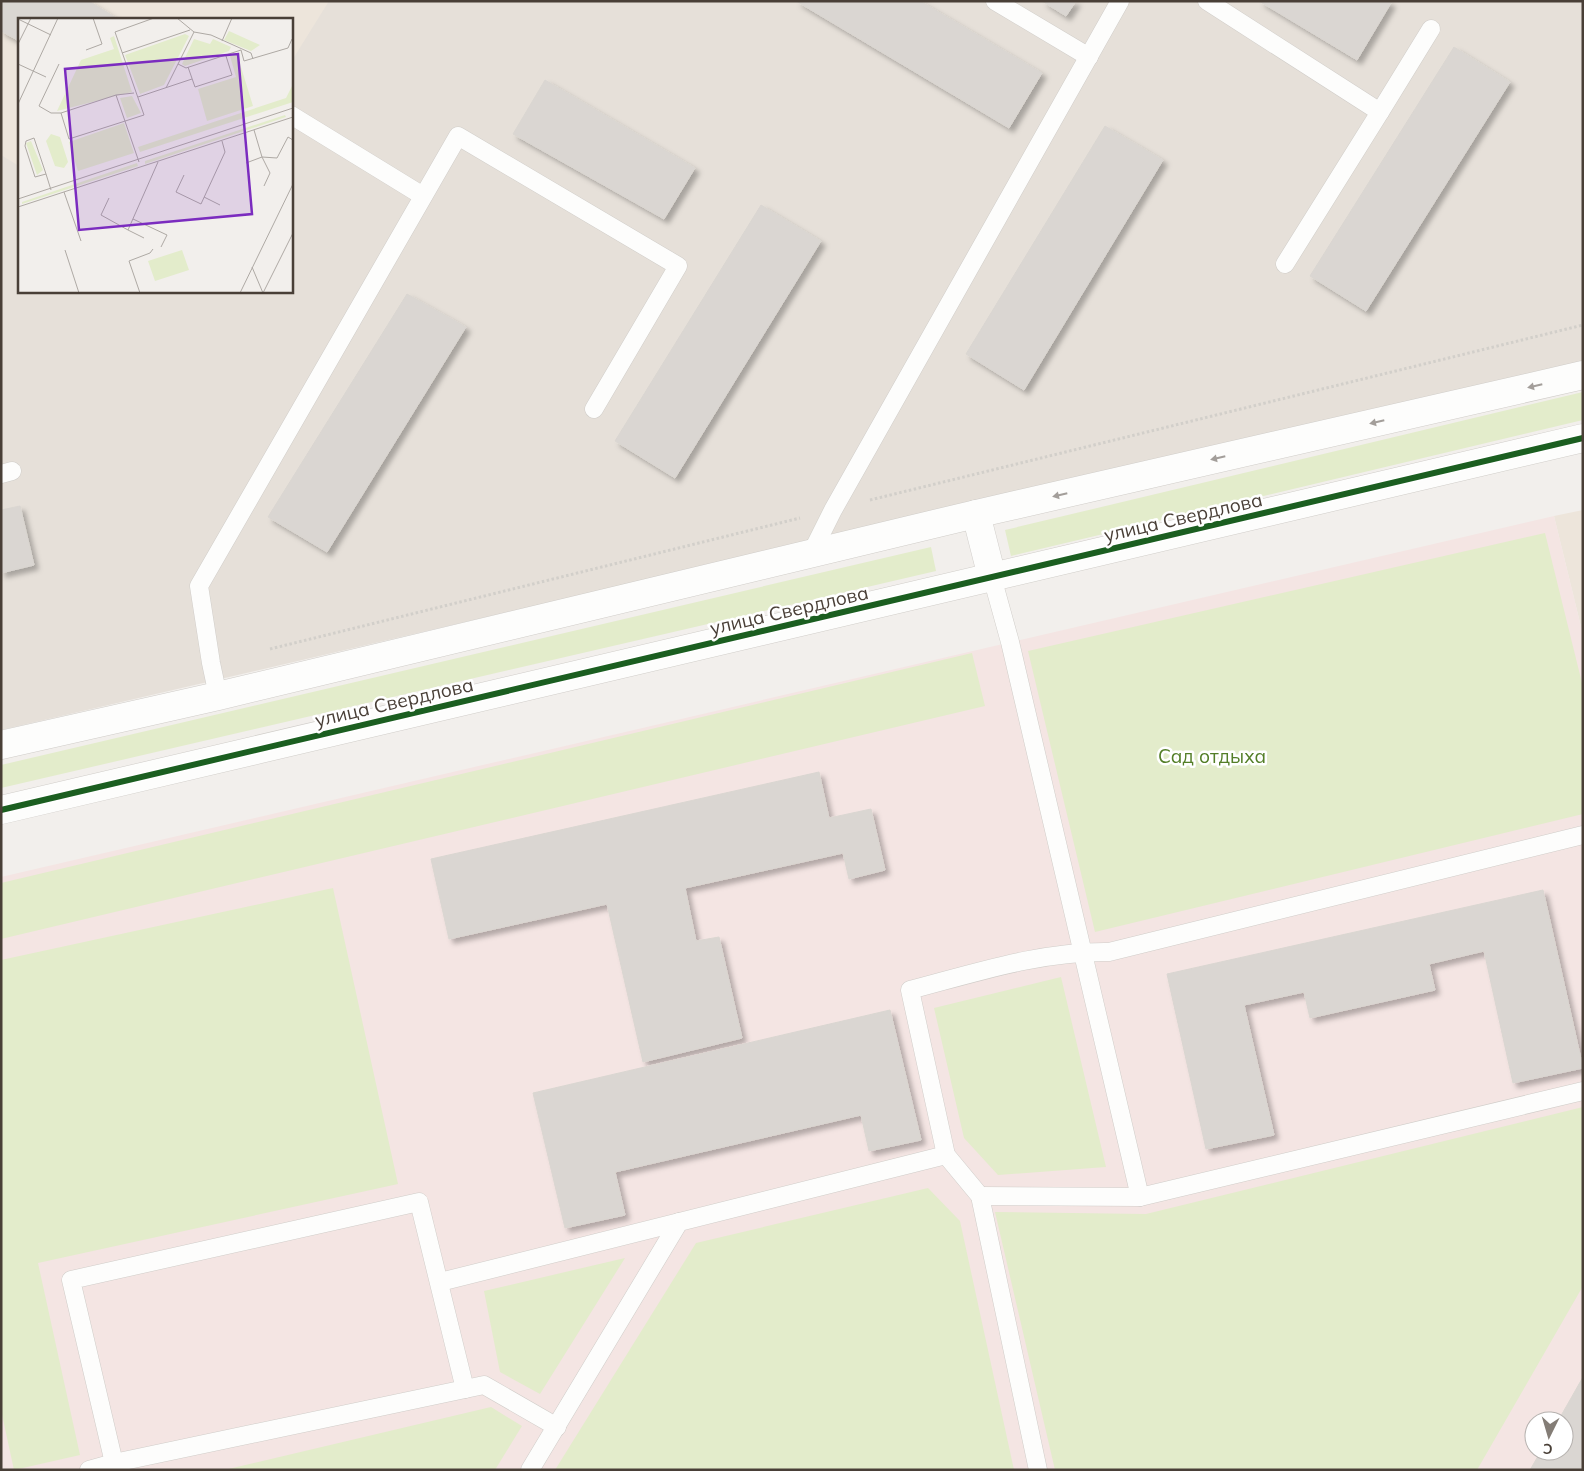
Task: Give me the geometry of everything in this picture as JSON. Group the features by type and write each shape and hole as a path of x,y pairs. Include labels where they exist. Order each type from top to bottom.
{"street":[{"path":"1,745 218,696 976,514 1583,375"},
{"name":"улица Свердлова","path":"1,810 1583,438"},
{"path":"976,514 992,577"}],"lane":[{"path":"995,1 1088,57"},
{"path":"811,554 833,510 1120,1"},
{"path":"1207,1 1380,112"},
{"path":"1285,264 1431,29"},
{"path":"292,116 423,196"},
{"path":"218,696 210,664 199,586 458,136 678,266 594,409"},
{"path":"992,577 1010,642 1140,1198"},
{"path":"1038,1470 980,1196 946,1155 910,990 1040,957 1083,952 1109,952 1583,835"},
{"path":"980,1196 1140,1198 1583,1091"},
{"path":"440,1282 946,1155"},
{"path":"114,1463 71,1280 420,1202 464,1389"},
{"path":"530,1470 679,1222"},
{"path":"89,1470 114,1463 484,1385 557,1426"}],"path":[{"path":"268,649 1583,325"}],"shaded area":[{"path":"1,1 1583,1 1583,362 1,730"},
{"path":"1,1 329,1 292,60 292,18 18,18 18,165 1,155"},
{"path":"1583,510 1583,635 1554,516"},
{"path":"1554,516 1583,635 1583,1470 1,1470 1,877"}],"green space":[{"path":"1583,392 1583,420 1011,556 1005,530"},
{"name":"Сад отдыха","path":"1545,533 1583,687 1583,814 1095,932 1028,651"},
{"path":"931,547 936,571 1,788 1,765"},
{"path":"972,653 985,706 1,939 1,883"},
{"path":"333,888 398,1184 38,1263 80,1455 14,1470 1,1410 1,960"},
{"path":"1061,977 1106,1167 998,1175 964,1138 934,1008"},
{"path":"1583,1107 1583,1286 1477,1470 1055,1470 995,1212 1146,1214"},
{"path":"928,1188 960,1221 1014,1470 555,1470 696,1243"},
{"path":"625,1258 540,1394 500,1372 484,1291"},
{"path":"491,1407 522,1426 495,1470 224,1470"}],"building":[{"path":"1,1 89,1 116,18 18,18 18,40 1,31"},
{"path":"796,1 920,1 1042,73 1009,128"},
{"path":"1042,1 1076,1 1066,16"},
{"path":"1259,1 1388,1 1391,3 1357,60"},
{"path":"1454,47 1510,82 1366,311 1310,276"},
{"path":"545,80 695,168 664,219 513,134"},
{"path":"1105,126 1163,160 1024,390 966,354"},
{"path":"761,205 821,241 675,478 615,441"},
{"path":"407,294 466,327 327,552 268,517"},
{"path":"20,506 34,565 1,573 1,510"},
{"path":"819,772 829,818 871,809 885,870 849,879 843,853 685,888 696,941 719,937 742,1038 643,1062 607,904 449,939 431,859"},
{"path":"1543,890 1583,1068 1513,1083 1484,951 1429,964 1435,990 1310,1018 1304,992 1244,1005 1274,1135 1206,1149 1167,974"},
{"path":"890,1010 921,1140 869,1151 861,1115 615,1172 625,1215 565,1228 533,1093"},
{"path":"1583,1377 1583,1470 1530,1470 1535,1461 1574,1461 1574,1411 1564,1411"}],"cycle path":[{"path":"1,810 1583,438"}]}
